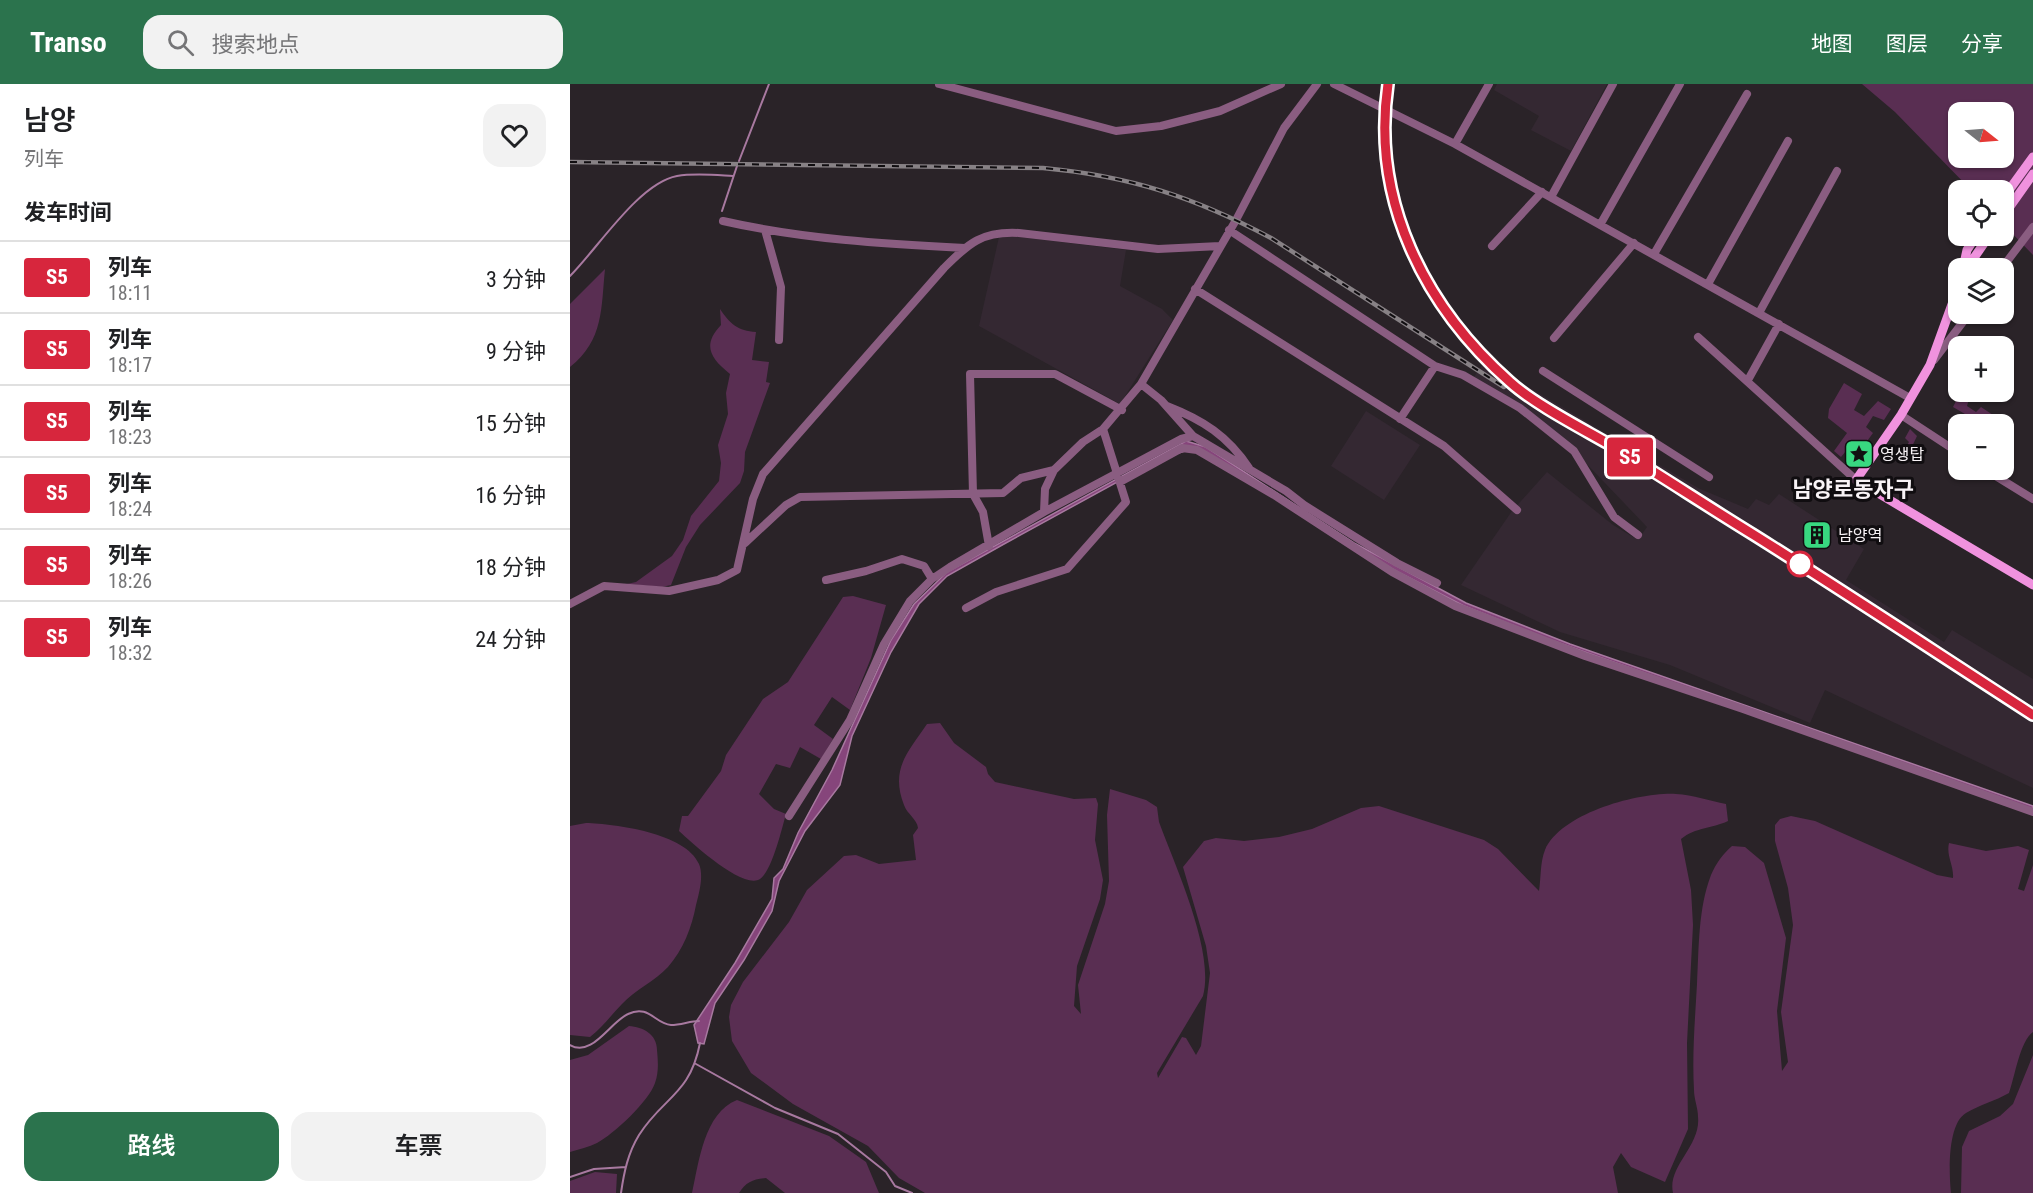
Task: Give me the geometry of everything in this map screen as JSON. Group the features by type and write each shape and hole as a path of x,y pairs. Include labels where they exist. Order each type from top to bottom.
{"main road":[{"path":"2014,183 2033,157"},
{"path":"2014,200 2033,174"},
{"path":"1948,315 1930,365 1901,415 1856,480 2033,585"}],"street":[{"path":"939,84 1116,131 1161,126 1220,111 1281,84"},
{"path":"1044,512 1045,489 1054,470 1083,442 1103,429 1122,410 1141,384 1284,128 1317,84"},
{"path":"1334,84 1455,144 1910,398"},
{"path":"1455,144 1489,84"},
{"path":"1551,197 1613,84"},
{"path":"1600,225 1680,84"},
{"path":"1654,254 1747,94"},
{"path":"1708,284 1788,141"},
{"path":"1760,313 1837,171"},
{"path":"1492,246 1542,192"},
{"path":"723,221 765,230 882,243 965,248"},
{"path":"2010,258 2033,227"},
{"path":"765,230 781,287 779,340"},
{"path":"1229,230 1435,366 1463,375 1511,403 1575,451 1614,517 1638,535"},
{"path":"570,604 604,586 669,591 718,580 737,570 753,500 764,474 944,268 965,248 983,236 1001,232 1158,249 1220,246"},
{"path":"1554,338 1634,243"},
{"path":"1195,289 1444,446 1517,510"},
{"path":"1748,380 1779,324"},
{"path":"1930,365 1961,324"},
{"path":"1698,337 1856,480"},
{"path":"1400,419 1435,366"},
{"path":"1543,371 1709,477"},
{"path":"988,546 983,512 973,494 970,374 1055,374 1122,410"},
{"path":"1141,384 1193,436 1397,562 1437,583"},
{"path":"1165,406 1196,418 1220,433 1236,449 1249,470"},
{"path":"1901,415 1948,446"},
{"path":"966,608 996,592 1067,569 1125,502 1103,429"},
{"path":"1118,479 1181,439 1193,436"},
{"path":"789,816 850,720 895,624 910,601 932,579 1044,512 1182,448 1197,450 1274,495 1382,566 1455,606 1585,656 1743,709 2033,812"},
{"path":"745,543 786,505 800,497 1003,493 1021,478 1054,470"},
{"path":"2002,480 2033,500"},
{"path":"826,580 866,571 902,559 924,566 932,579"}],"shaded area":[{"path":"1497,84 1607,84 1571,151 1531,130 1539,116 1494,90"},
{"path":"1862,84 2033,84 2033,255 2014,235 2014,180 1961,180 1950,168 2014,168 2014,102 1948,102 1948,166 1895,112"},
{"path":"1004,235 1126,250 1120,286 1162,309 1173,320 1120,404 979,326 999,237"},
{"path":"605,269 599,323 589,346 570,367 570,304"},
{"path":"720,309 735,326 756,332 752,360 769,362 766,382 770,383 745,452 744,471 740,483 700,525 686,547 671,585 662,587 627,584 636,582 672,556 683,540 691,516 719,481 721,463 718,445 728,414 726,393 730,374 713,357 710,345 715,332 721,325"},
{"path":"1489,355 1518,381 1698,488 1748,509 1756,499 1769,505 1779,494 1864,549 1846,580 1944,642 1952,630 2033,679 2033,788 1825,690 1810,723 1670,665 1560,632 1461,585 1512,511 1547,472 1613,525 1638,540 1647,527 1582,459 1474,377"},
{"path":"1844,383 1862,394 1854,410 1864,416 1878,401 1891,409 1884,420 1873,416 1866,427 1873,433 1865,444 1855,440 1841,457 1834,451 1847,433 1828,418 1829,409"},
{"path":"1956,402 1968,402 1967,406 1976,412 1981,407 1992,414 1965,414 1953,407"},
{"path":"1366,411 1420,445 1384,500 1331,466"},
{"path":"1910,429 1917,436 1906,459 1901,461 1892,457 1896,450 1902,453 1909,442 1905,438"},
{"path":"1186,441 1206,447 1354,543 1466,603 1570,644 2033,806 2033,810 1545,638 1464,606 1394,570 1196,448 1161,458 947,576 919,604 891,652 852,736 840,785 805,831 779,881 772,911 744,960 715,1003 704,1044 698,1043 694,1025 735,963 772,899 774,878 783,869 798,833 832,770 891,640 914,604 947,572"},
{"path":"853,596 886,605 871,658 850,710 832,697 814,725 833,739 821,759 800,747 790,768 776,764 759,794 774,809 786,814 779,839 769,867 760,879 752,881 742,878 718,864 679,831 682,816 688,816 721,771 726,755 763,699 788,682 843,597"},
{"path":"940,723 954,743 986,767 988,774 995,782 1074,799 1096,798 1098,804 1095,840 1103,880 1100,899 1077,966 1074,1006 1081,1014 1078,985 1105,904 1109,881 1107,815 1110,789 1146,800 1157,807 1159,822 1199,933 1205,977 1203,996 1157,1073 1158,1078 1182,1037 1186,1038 1196,1055 1201,1046 1210,973 1206,946 1183,867 1204,841 1216,838 1244,841 1279,837 1312,829 1361,808 1379,806 1484,840 1498,849 1539,891 1545,850 1554,837 1567,825 1584,815 1623,801 1660,794 1676,794 1726,804 1728,821 1692,832 1681,839 1691,890 1693,925 1687,1043 1688,1129 1665,1182 1631,1167 1621,1153 1613,1167 1618,1193 925,1193 899,1178 868,1146 793,1104 751,1073 732,1041 729,1017 731,1005 743,982 789,922 807,890 844,856 856,855 879,864 916,860 913,835 918,828 904,805 900,792 900,771 908,752 927,724"},
{"path":"1791,816 1815,821 1937,875 1953,878 1948,852 1949,843 1986,851 2018,846 2029,850 2018,889 2024,891 2033,865 2033,1032 2021,1051 2009,1093 1966,1113 1955,1127 1951,1150 1951,1193 1673,1193 1672,1183 1675,1174 1698,1127 1693,1077 1701,915 1713,871 1732,846 1745,847 1764,863 1786,938 1777,1011 1782,1071 1788,1062 1781,1012 1793,925 1788,888 1775,841 1775,825 1780,819"},
{"path":"586,823 631,828 665,838 692,853 699,864 701,874 700,890 692,922 673,960 663,972 627,999 590,1037 570,1035 570,826"},
{"path":"629,1026 648,1032 655,1040 658,1062 655,1083 646,1099 612,1132 597,1143 570,1152 570,1060 588,1055"},
{"path":"2033,1055 2033,1193 1961,1193 1962,1147 1969,1131 2000,1116 2013,1104"},
{"path":"737,1100 829,1136 866,1162 879,1193 785,1193 766,1178 750,1182 739,1193 692,1193 701,1153 710,1127 726,1106"},
{"path":"595,1172 617,1174 616,1193 570,1193 570,1181"}],"waterway":[{"path":"739,161 769,84"},
{"path":"722,211 737,166"},
{"path":"570,276 634,203 663,181 684,175 733,176"},
{"path":"570,1045 578,1048 586,1047 621,1018 635,1012 647,1013 671,1025 699,1021"},
{"path":"621,1193 627,1163 635,1142 648,1122 683,1085 690,1074 700,1043"},
{"path":"696,1064 775,1108 838,1134 886,1172 895,1186 912,1193"},
{"path":"570,1177 594,1169 626,1167"}],"railway":[{"path":"1388,84 1385,127 1388,169 1396,209 1410,248 1429,285 1452,320 1479,352 1530,398 1782,553 2033,715"},
{"path":"570,162 1043,168 1133,183 1188,200 1271,238 1504,387"}],"train":[{"name":"S5","path":"1388,84 1384,132 1386,167 1389,185 1409,247 1422,275 1449,316 1466,338 1511,384 1785,555 2033,715"}],"place":[{"name":"영생탑","path":"1859,454"},
{"name":"남양역","path":"1817,535"}],"district":[{"name":"남양로동자구","path":"1853,489"}]}
